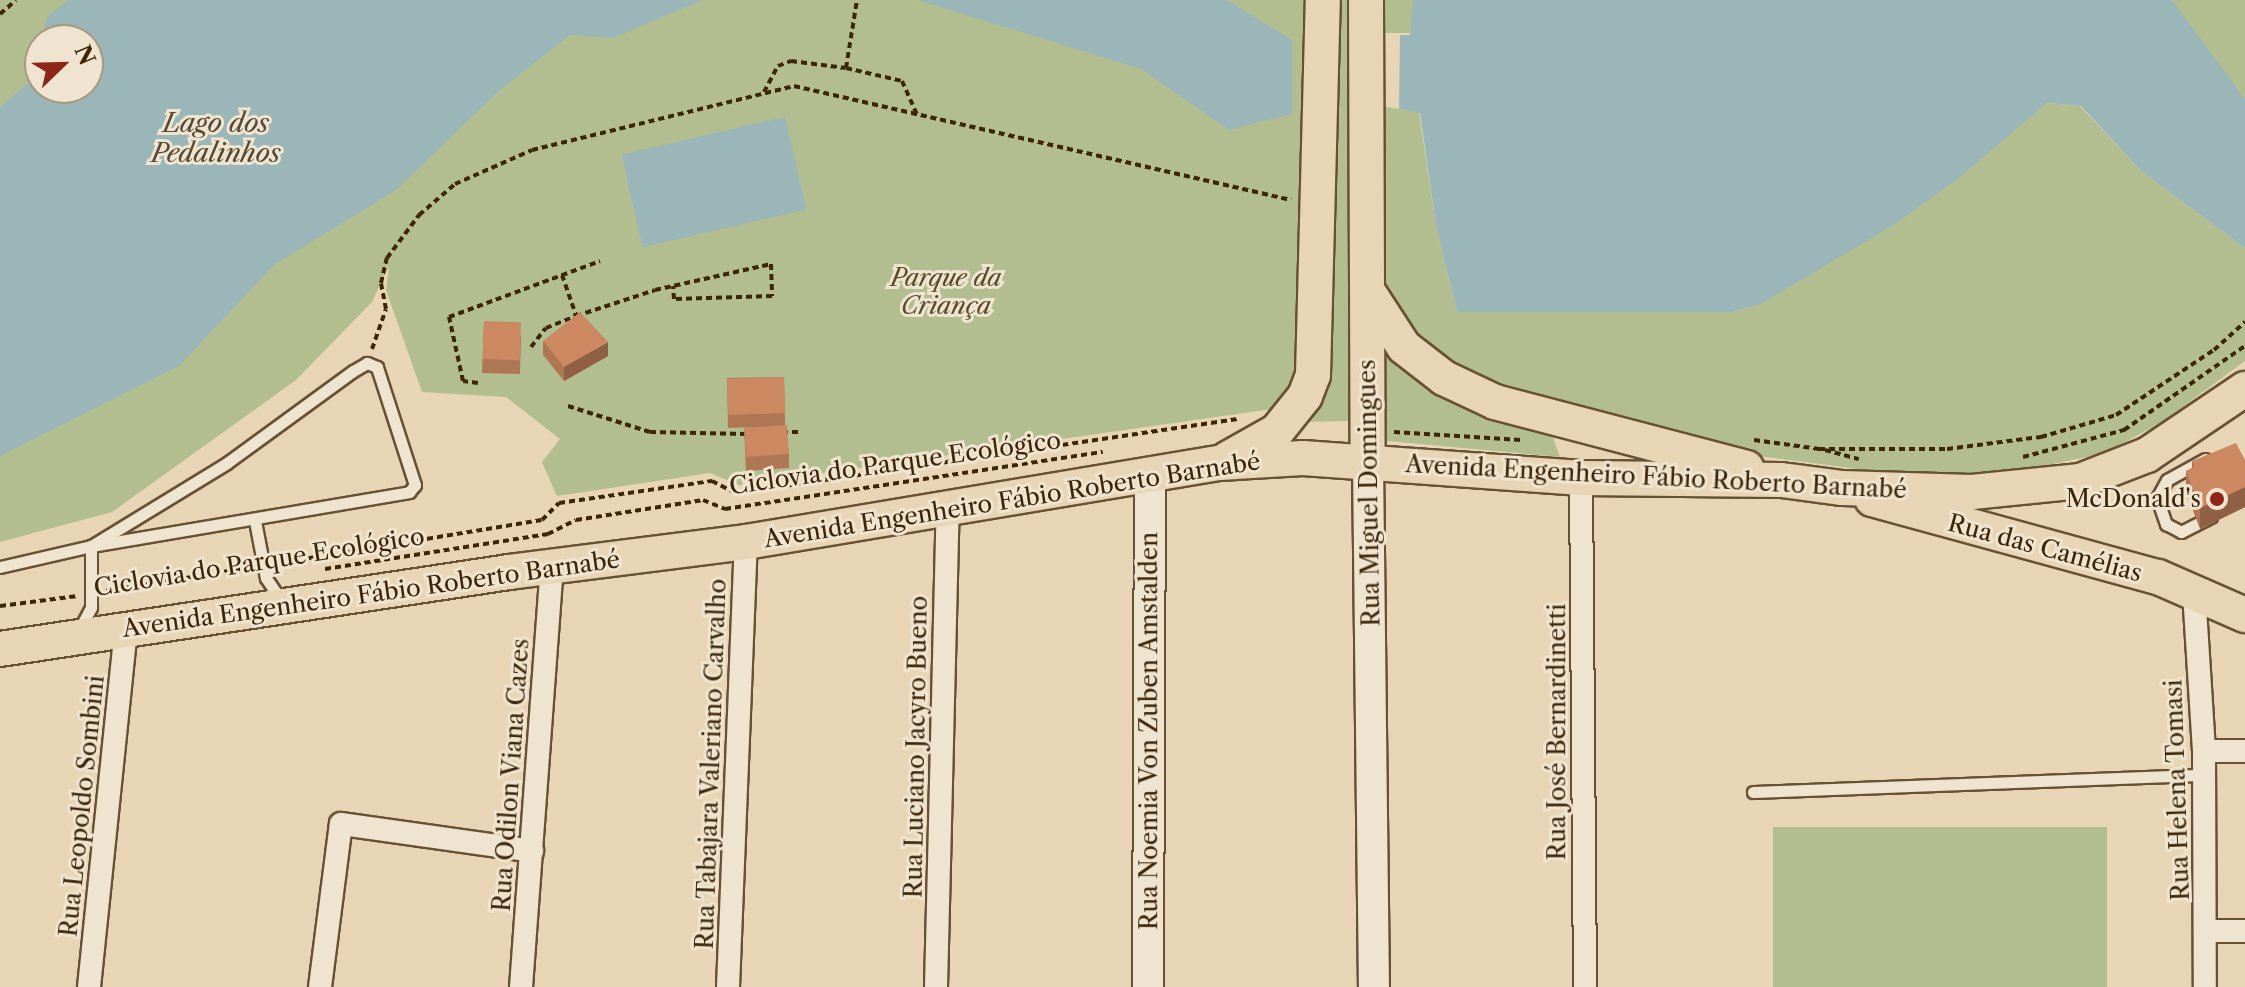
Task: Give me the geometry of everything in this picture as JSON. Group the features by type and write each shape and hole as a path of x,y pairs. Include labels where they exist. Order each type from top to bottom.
{"main road":[{"name":"Rua Miguel Domingues","path":"1220,463 1277,431 1305,396 1313,375 1323,0"},
{"name":"Rua Miguel Domingues","path":"1366,0 1374,987"},
{"path":"1367,290 1404,347 1444,378 1495,402 1723,460 1781,480"},
{"name":"Avenida Engenheiro Fábio Roberto Barnabé","path":"0,649 552,566 746,542 1220,463 1303,458 1368,446 1581,478 1781,480 1842,488 1972,492 2080,481 2147,455 2237,402"},
{"name":"Rua Noemia Von Zuben Amstalden","path":"1148,987 1150,476"},
{"name":"Rua das Camélias","path":"1842,488 1907,512 2158,577 2245,615"}],"street":[{"name":"Rua José Bernardinetti","path":"1581,478 1585,987"},
{"name":"Rua Luciano Jacyro Bueno","path":"936,987 948,508"},
{"name":"Rua Tabajara Valeriano Carvalho","path":"728,987 746,542"},
{"name":"Rua Odilon Viana Cazes","path":"521,987 552,566"},
{"name":"Rua Helena Tomasi","path":"2194,592 2205,775 2205,987"},
{"name":"Rua Leopoldo Sombini","path":"89,987 126,630"},
{"path":"2204,751 2245,751"},
{"path":"320,987 341,824 532,851"},
{"path":"2206,931 2245,931"}],"lane":[{"path":"0,567 91,546 255,521 409,492 415,485 377,367 367,363 227,463 91,546"},
{"path":"2216,457 2167,480 2157,498 2166,524 2181,532 2219,512"},
{"path":"255,521 263,566 284,605"},
{"path":"76,637 91,607 91,546"},
{"path":"1753,792 2205,775"}],"path":[{"path":"0,14 16,0"},
{"path":"846,68 857,0"},
{"path":"764,92 778,66 791,61 846,68 902,81 917,114"},
{"path":"367,363 386,309 381,283 387,258 419,215 455,184 532,150 794,86 1319,207"},
{"path":"478,383 463,381 449,317 600,261"},
{"path":"531,347 546,328 576,316 673,286 771,264 772,296 674,299 673,286"},
{"path":"562,275 580,326"},
{"path":"1870,461 1819,449 1947,449 2041,437 2090,424 2142,400 2245,322"},
{"path":"2017,458 2124,430 2245,346"},
{"path":"568,406 650,432 754,433"},
{"path":"0,606 509,527 542,520 559,503 712,481 736,493 1247,417 1277,431"},
{"path":"769,433 798,432"},
{"path":"1368,446 1525,440"},
{"name":"Ciclovia do Parque Ecológico","path":"311,571 548,534 576,520 703,500 725,509 1108,451"}],"green space":[{"name":"Parque da Criança","path":"0,0 1307,0 1304,362 1279,408 739,485 710,473 557,496 542,462 560,439 506,397 422,392 386,290 389,266 372,302 296,380 112,512 0,542"},
{"path":"1336,0 1352,0 1351,421 1305,422 1325,387 1332,348"},
{"path":"1381,0 1413,0 1413,33 1381,33"},
{"path":"2172,0 2245,0 2245,99 2180,16"},
{"path":"2047,103 2080,106 2141,171 2245,248 2245,361 2162,422 2105,453 2020,471 1933,479 1751,455 1541,400 1492,382 1439,355 1400,322 1384,297 1379,106 1419,112 1436,226 1457,312 1733,312 1759,305"},
{"path":"1383,352 1551,432 1560,457 1387,441"},
{"path":"1773,827 2107,827 2107,987 1773,987"}],"water":[{"name":"Lago dos Pedalinhos","path":"68,0 703,0 613,38 570,35 500,90 396,190 274,265 179,366 0,456 0,107 24,87 24,104 104,104 104,24 45,24 47,17"},
{"path":"917,0 1227,0 1292,40 1292,114 1229,130 1141,69"},
{"path":"1413,0 2172,0 2245,99 2245,248 2141,171 2081,106 2047,103 1959,178 1892,226 1759,305 1733,312 1457,312 1436,226 1420,113 1399,109 1400,35 1410,35"},
{"path":"785,117 806,210 643,247 621,155"}],"building":[{"path":"580,312 608,342 564,367 543,341"},
{"path":"484,321 521,322 520,360 483,359"},
{"path":"784,377 785,413 728,415 727,379"},
{"path":"787,425 789,454 746,457 744,428"},
{"path":"2236,443 2245,460 2245,487 2200,508 2186,471 2195,467 2192,461"}],"place":[{"name":"McDonald's","path":"2217,499"}]}
